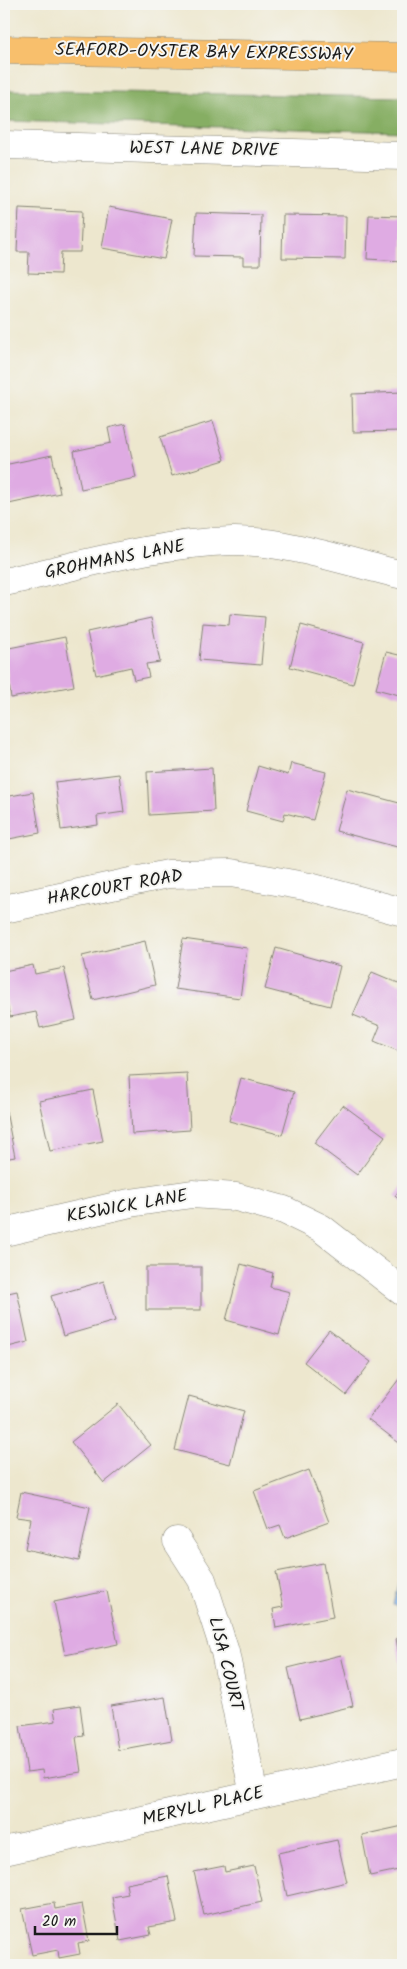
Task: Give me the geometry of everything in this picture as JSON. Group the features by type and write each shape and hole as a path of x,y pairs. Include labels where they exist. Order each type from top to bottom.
{"highway":[{"name":"SEAFORD-OYSTER BAY EXPRESSWAY","path":"4,50 403,57"}],"street":[{"name":"WEST LANE DRIVE","path":"4,145 403,156"},
{"name":"GROHMANS LANE","path":"4,582 164,547 233,541 289,548 403,575"},
{"name":"HARCOURT ROAD","path":"4,909 168,874 230,873 310,887 403,912"},
{"name":"KESWICK LANE","path":"4,1232 130,1203 192,1194 236,1197 284,1210 321,1228 403,1292"},
{"name":"LISA COURT","path":"177,1541 202,1580 225,1652 254,1795"},
{"name":"MERYLL PLACE","path":"4,1851 403,1762"}],"green space":[{"path":"4,90 403,97 403,132 4,121"}],"water":[{"path":"403,1566 403,1608 393,1605"}],"building":[{"path":"109,207 172,219 164,259 102,248"},
{"path":"19,208 82,211 80,252 61,252 60,274 28,273 29,252 17,252"},
{"path":"196,213 261,215 260,265 243,265 243,257 194,256"},
{"path":"283,215 346,216 345,259 282,258"},
{"path":"369,215 403,216 403,261 367,259"},
{"path":"403,392 403,431 353,432 352,394"},
{"path":"213,421 225,460 172,476 160,437"},
{"path":"125,424 136,478 81,489 74,451 111,443 108,428"},
{"path":"52,455 60,493 4,505 4,465"},
{"path":"230,614 265,617 261,665 199,660 203,623 229,625"},
{"path":"151,618 160,662 146,664 149,677 134,680 131,667 96,675 87,632"},
{"path":"301,625 364,642 353,684 290,667"},
{"path":"65,637 74,686 11,698 4,649"},
{"path":"386,652 403,656 403,696 376,689"},
{"path":"291,763 326,772 313,820 285,813 283,821 246,811 258,766 288,775"},
{"path":"212,768 214,811 149,815 147,772"},
{"path":"119,774 124,812 97,816 98,825 61,830 55,782"},
{"path":"347,789 403,804 403,839 401,848 336,831"},
{"path":"33,792 40,833 4,840 4,797"},
{"path":"183,939 247,948 240,998 175,989"},
{"path":"145,941 155,985 93,1000 82,956"},
{"path":"276,948 340,966 330,1006 265,989"},
{"path":"33,965 35,974 64,968 76,1020 40,1028 36,1012 10,1017 4,991 4,971"},
{"path":"372,972 403,985 401,993 403,994 403,1053 374,1041 380,1026 353,1015"},
{"path":"187,1073 190,1130 132,1134 129,1076"},
{"path":"241,1078 294,1092 282,1135 229,1121"},
{"path":"93,1090 103,1141 50,1151 39,1101"},
{"path":"343,1105 385,1136 357,1175 314,1143"},
{"path":"4,1111 6,1111 15,1157 4,1159"},
{"path":"403,1185 403,1203 395,1196"},
{"path":"241,1264 273,1273 270,1287 290,1292 279,1335 226,1320"},
{"path":"146,1267 201,1267 201,1310 146,1310"},
{"path":"104,1281 115,1321 63,1336 51,1296"},
{"path":"17,1291 28,1342 4,1348 4,1294"},
{"path":"329,1330 371,1362 346,1395 304,1362"},
{"path":"403,1374 403,1446 368,1419"},
{"path":"189,1396 244,1411 230,1464 175,1450"},
{"path":"118,1404 151,1445 104,1483 71,1442"},
{"path":"309,1470 329,1522 285,1538 280,1525 268,1529 254,1491"},
{"path":"21,1492 90,1507 79,1561 25,1549 31,1519 16,1517"},
{"path":"323,1563 333,1617 276,1628 273,1609 283,1607 276,1572"},
{"path":"107,1591 118,1644 65,1655 54,1602"},
{"path":"403,1637 403,1673 402,1673 396,1638"},
{"path":"341,1655 353,1706 300,1719 288,1668"},
{"path":"165,1697 172,1740 118,1750 111,1706"},
{"path":"80,1705 84,1736 76,1737 81,1772 43,1778 42,1770 27,1772 20,1726 56,1721 54,1709"},
{"path":"403,1826 403,1869 370,1876 362,1835"},
{"path":"337,1840 347,1882 287,1896 278,1853"},
{"path":"224,1866 225,1872 254,1866 262,1902 204,1915 194,1872"},
{"path":"168,1876 177,1922 149,1927 151,1935 120,1941 112,1897 128,1894 126,1884"},
{"path":"54,1903 55,1909 82,1904 89,1941 78,1943 80,1954 59,1958 58,1950 32,1955 22,1909"}]}
